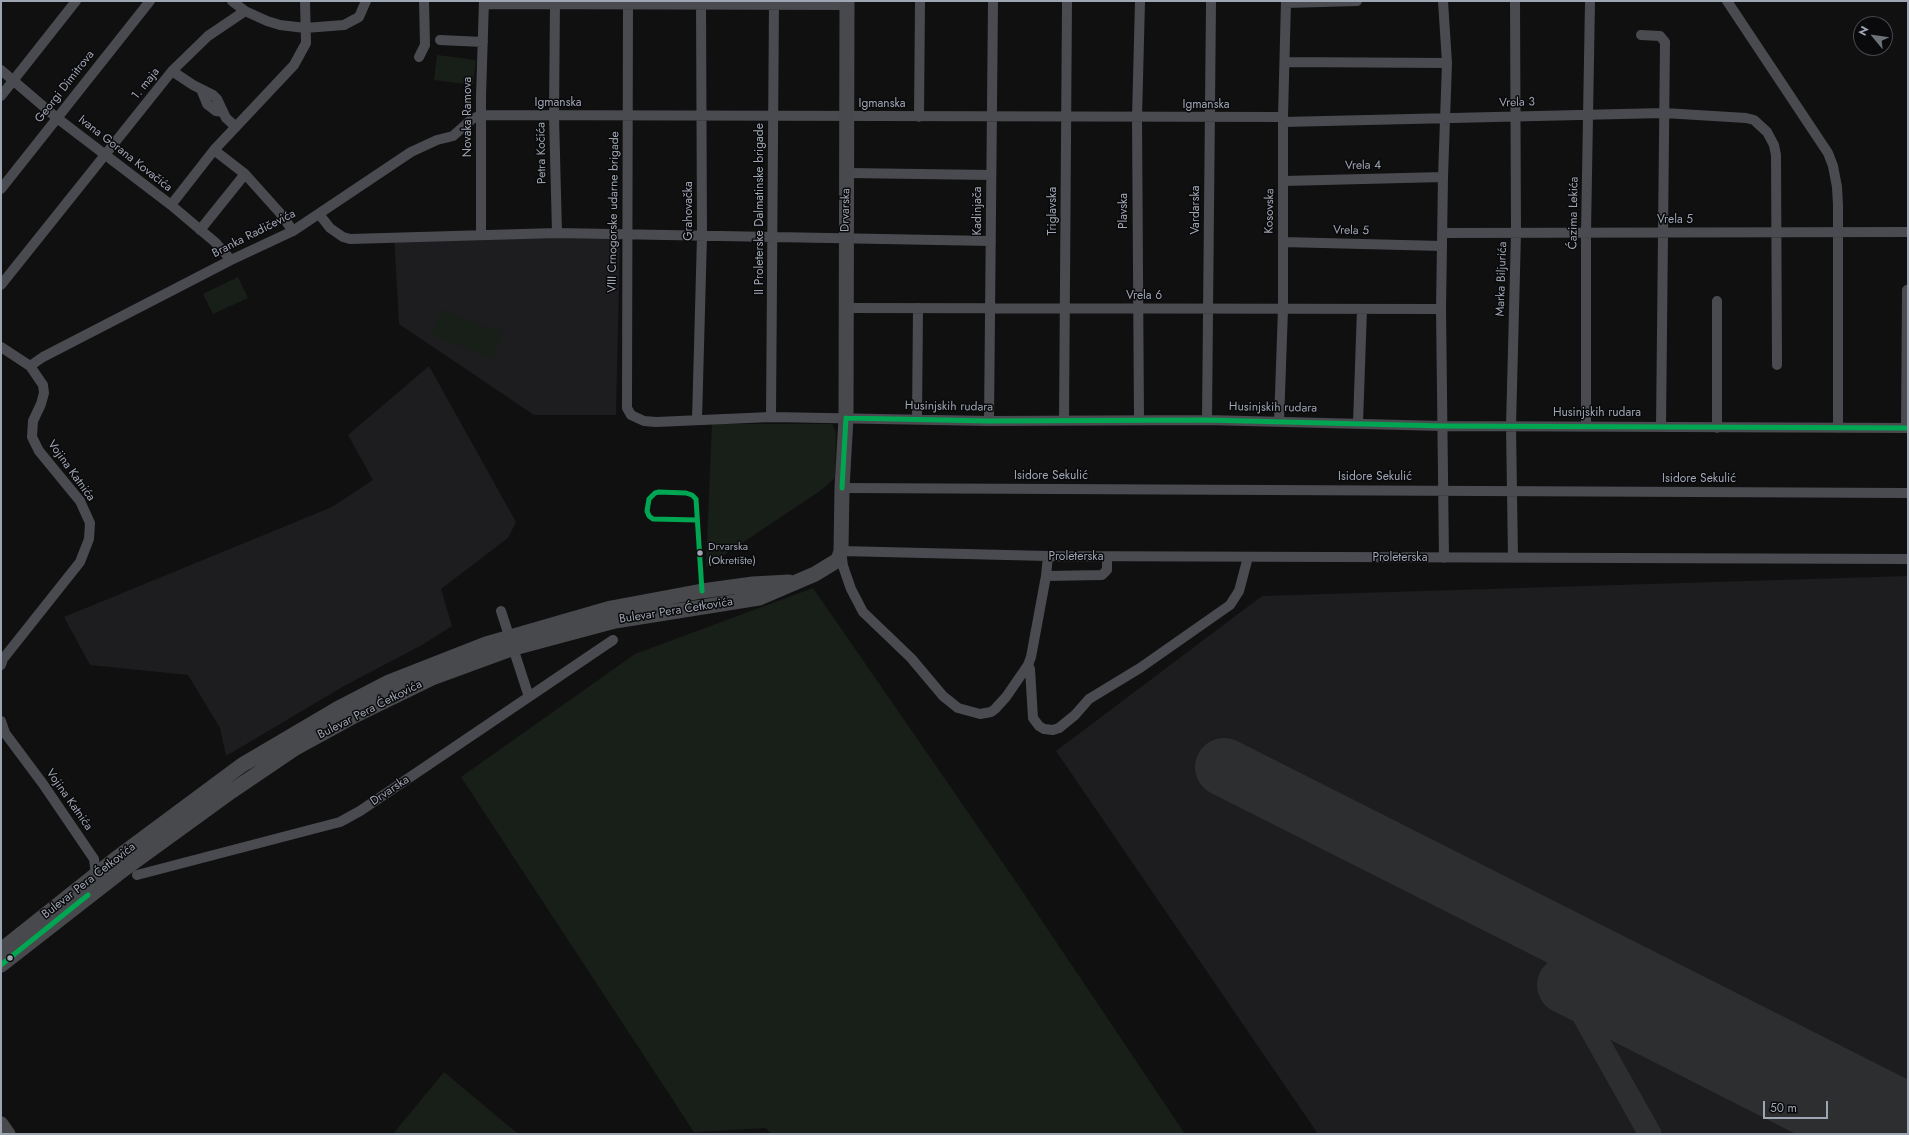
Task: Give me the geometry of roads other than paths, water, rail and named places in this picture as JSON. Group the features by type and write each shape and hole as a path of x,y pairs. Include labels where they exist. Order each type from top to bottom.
{"main road":[{"name":"Drvarska","path":"846,418 847,3"},
{"path":"841,552 842,488 846,418"},
{"name":"Bulevar Pera Ćetkovića","path":"1,964 84,892 96,875 114,860 242,765 336,709 389,682 611,608 746,585 797,581 832,565 838,560 841,552"},
{"name":"Bulevar Pera Ćetkovića","path":"1,950 294,749 356,715 432,678 512,642"},
{"path":"1,1124 8,1134"}],"street":[{"path":"1,96 76,1"},
{"name":"Georgi Dimitrova","path":"1,189 150,1"},
{"path":"232,1 245,6 267,21 305,28 350,24 363,12 366,1"},
{"path":"170,205 214,150 294,64 306,43 305,1"},
{"path":"419,57 425,45 424,1"},
{"path":"919,117 920,1"},
{"name":"Kadinjača","path":"990,421 993,1"},
{"name":"Triglavska","path":"1064,420 1067,1"},
{"name":"Plavska","path":"1139,420 1137,118 1140,1"},
{"name":"Vardarska","path":"1207,420 1211,1"},
{"path":"1286,2 1358,1"},
{"path":"1443,1 1447,63 1443,177 1441,309 1444,558"},
{"name":"Marka Biljurića","path":"1513,558 1511,426 1516,233 1515,1"},
{"name":"Ćazima Lekića","path":"1586,425 1586,233 1590,1"},
{"path":"1727,1 1828,153 1837,187 1838,428"},
{"name":"Kosovska","path":"1279,422 1283,309 1283,120 1286,2"},
{"path":"484,3 847,3"},
{"name":"Novaka Ramova","path":"481,234 481,115 484,3"},
{"name":"Petra Kočića","path":"555,3 554,116 557,233"},
{"name":"VIII Crnogorske udarne brigade","path":"628,3 626,235 627,408 631,415 638,419"},
{"name":"Grahovačka","path":"697,420 702,236 701,3"},
{"name":"II Proleterske Dalmatinske brigade","path":"771,417 773,3"},
{"name":"1. maja","path":"1,284 172,71 208,36 245,6"},
{"path":"1641,35 1660,36 1665,42 1661,427"},
{"path":"440,40 483,42"},
{"path":"1285,62 1447,63"},
{"name":"Ivana Gorana Kovačića","path":"1,70 58,118 170,205 223,250 231,260"},
{"path":"172,71 217,99 223,112 236,127"},
{"name":"Vrela 3","path":"1283,120 1445,119 1516,115 1664,112 1751,119 1760,124 1767,132 1775,150 1777,233"},
{"name":"Igmanska","path":"481,115 847,117 1066,116 1283,120"},
{"name":"Branka Radičevića","path":"30,366 43,356 231,260 293,231 411,152 437,140 453,136 472,119 481,115"},
{"path":"214,150 245,174 280,213 293,231"},
{"path":"200,230 245,174"},
{"path":"847,174 991,176"},
{"name":"Vrela 4","path":"1284,181 1443,177"},
{"path":"319,214 330,228 343,237 350,239 481,234 557,233 991,241"},
{"name":"Vrela 5","path":"1442,233 1908,232"},
{"path":"1777,233 1777,365"},
{"name":"Vrela 5","path":"1283,242 1442,246"},
{"path":"1907,290 1907,428"},
{"path":"1717,301 1717,428"},
{"name":"Vrela 6","path":"846,308 1441,309"},
{"path":"917,419 918,308"},
{"path":"1358,423 1362,309"},
{"path":"3,352 30,366"},
{"name":"Vojina Katnića","path":"1,665 3,659 80,562 89,540 90,523 80,501 39,450 32,437 33,421 41,404 44,393 43,385 30,366"},
{"name":"Husinjskih rudara","path":"638,419 656,422 771,417 990,421 1207,420 1442,426 1586,425 1717,428 1907,428"},
{"name":"Isidore Sekulić","path":"842,488 1511,492 1908,492"},
{"path":"841,552 843,566 851,589 861,609 911,658 943,696 958,708 971,712 991,712 1006,697 1028,665 1031,657 1046,576 1048,556"},
{"name":"Proleterska","path":"841,552 1107,557 1908,559"},
{"path":"1046,576 1102,575 1107,570 1107,557"},
{"path":"1028,665 1030,670 1033,718 1039,726 1044,729 1053,730 1059,728 1075,715 1090,699 1134,672 1230,605 1239,591 1248,557"},
{"path":"501,611 530,697"},
{"name":"Drvarska","path":"137,875 340,822 360,811 613,640"},
{"name":"Vojina Katnića","path":"1,721 5,733 43,784 94,858 96,875"}],"place":[{"name":"Drvarska (Okretište)","path":"700,553"}]}
